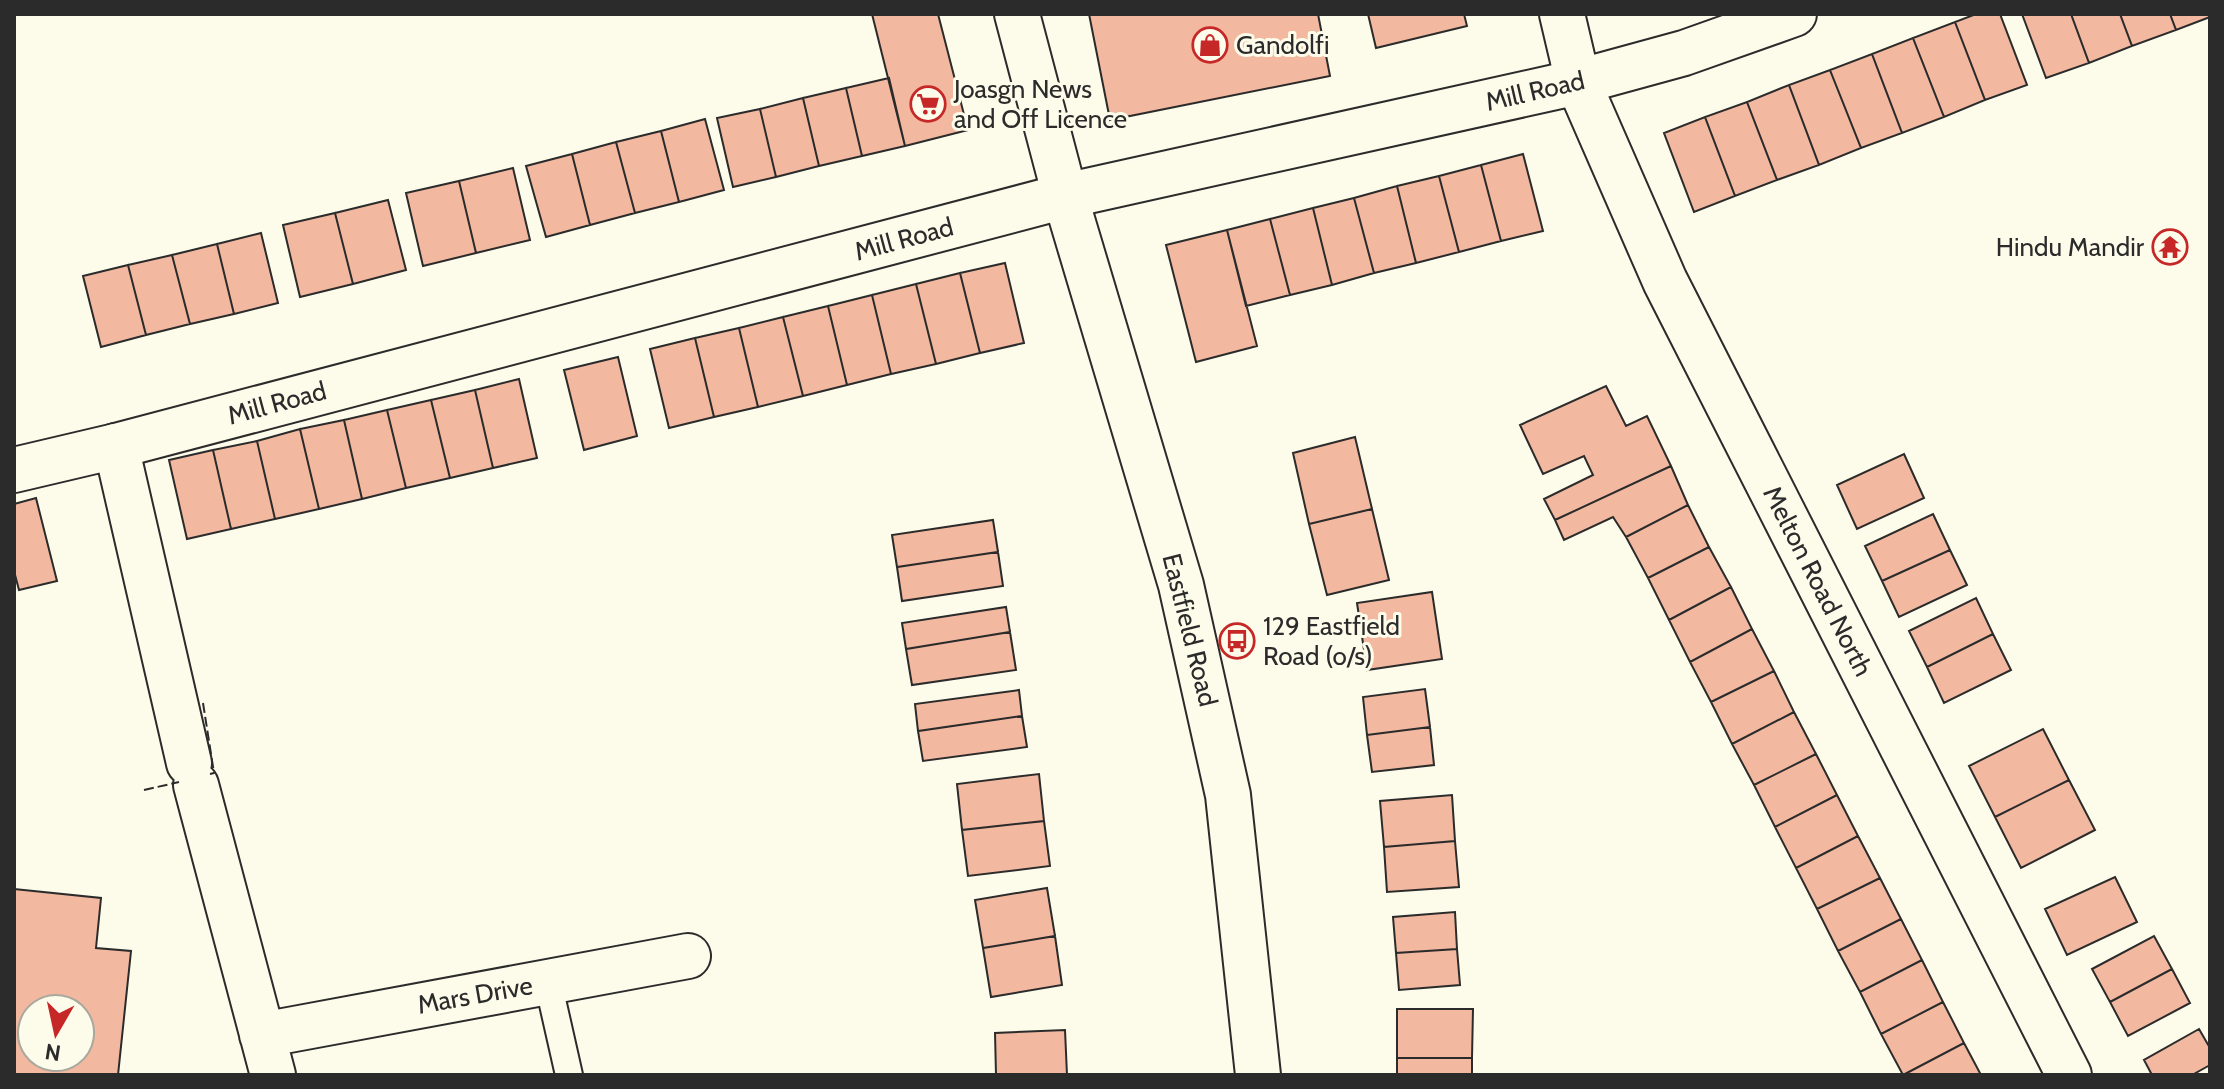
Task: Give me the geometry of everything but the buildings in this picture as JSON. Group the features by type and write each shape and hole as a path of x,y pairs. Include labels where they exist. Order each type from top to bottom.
{"street":[{"name":"Eastfield Road","path":"1017,14 1065,196 1181,585 1225,780 1258,1075"},
{"name":"Melton Road North","path":"1562,14 1578,82 1665,281 2069,1075"},
{"name":"Mill Road","path":"14,470 116,446 1065,196 1578,82 1684,53 1794,14"},
{"name":"Mars Drive","path":"116,446 193,774 268,1055 548,982 688,956"}],"lane":[{"path":"548,982 569,1075"}],"fence":[{"path":"203,703 214,773 210,774"},
{"path":"144,790 179,782"}],"place":[{"name":"Gandolfi","path":"1210,45"},
{"name":"Joasgn News and Off Licence","path":"928,104"},
{"name":"Hindu Mandir","path":"2170,247"},
{"name":"129 Eastfield Road (o/s)","path":"1237,641"}]}
